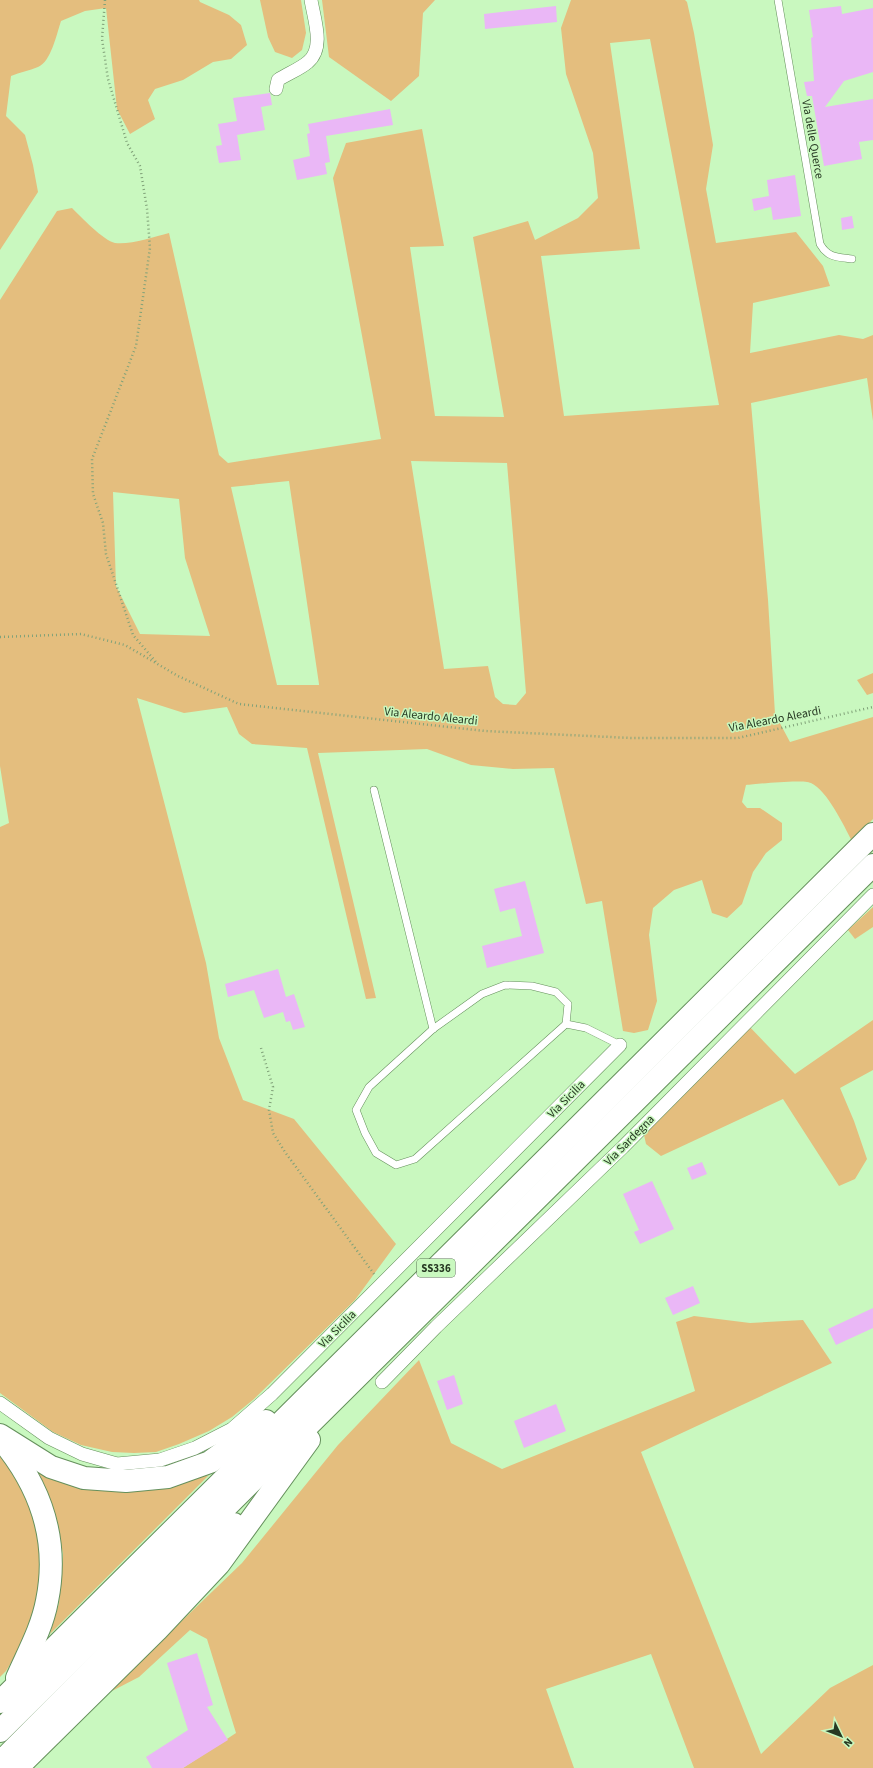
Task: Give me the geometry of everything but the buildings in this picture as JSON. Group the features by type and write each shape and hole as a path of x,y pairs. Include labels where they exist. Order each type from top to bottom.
{"highway":[{"name":"SS336","path":"6,1697 873,834"},
{"name":"SS336","path":"0,1731 873,865"},
{"path":"0,1436 51,1467 84,1478 126,1481 168,1477 210,1462 330,1374"},
{"path":"17,1768 157,1630 219,1564 345,1390"},
{"path":"0,1439 18,1460 35,1489 46,1522 51,1556 50,1579 44,1615 6,1697"},
{"path":"0,1763 179,1582 298,1456"}],"street":[{"path":"276,89 278,80 308,62 316,52 317,34 311,0"},
{"name":"Via Sardegna","path":"382,1382 436,1327 622,1147 873,895"},
{"name":"Via Sicilia","path":"0,1403 49,1438 82,1454 117,1464 160,1460 195,1448 232,1429 272,1394 620,1045"}],"lane":[{"name":"Via delle Querce","path":"778,0 820,244 825,252 834,257 852,259"},
{"path":"374,790 433,1028"},
{"path":"505,985 532,986 556,992 568,1004 566,1024 415,1159 396,1165 376,1153 365,1133 356,1110 369,1087 433,1028 482,994 505,985"},
{"path":"566,1024 586,1028 620,1045"}],"path":[{"path":"105,0 102,39 108,79 127,143 140,166 147,208 150,248 136,346 92,459 93,494 104,523 106,554 133,635 158,664"},
{"name":"Via Aleardo Aleardi","path":"0,637 81,634 125,645 178,676 239,704 486,731 631,738 738,738 873,707"},
{"path":"261,1048 273,1087 268,1110 273,1133 285,1152 381,1284"}],"shaded area":[{"path":"0,0 199,0 200,2 229,15 241,25 247,45 231,59 213,62 183,80 155,89 148,100 155,119 130,134 117,109 106,8 85,11 61,21 53,47 43,64 11,76 6,116 25,135 38,192 0,250"},
{"path":"260,0 301,0 306,33 302,50 292,58 275,52 268,37"},
{"path":"322,0 435,0 423,13 419,76 391,101 329,57"},
{"path":"571,0 685,0 687,2 694,33 713,145 706,189 716,243 796,232 823,266 830,286 753,303 750,353 839,335 863,339 873,335 873,421 867,378 751,403 768,600 775,714 790,742 873,717 873,819 852,841 829,800 817,787 811,783 789,782 746,785 742,802 747,808 760,808 782,823 782,840 766,853 753,872 742,904 727,918 712,913 702,880 674,890 653,908 649,935 657,1001 648,1030 634,1033 623,1031 602,901 586,904 554,768 513,769 471,765 427,749 318,753 376,998 366,999 307,748 252,744 239,734 227,707 184,713 137,698 206,963 219,1038 243,1100 294,1119 396,1244 355,1300 254,1399 232,1417 209,1431 156,1452 112,1452 81,1445 53,1432 0,1393 0,827 9,823 0,766 0,300 57,211 72,208 105,238 115,243 135,242 169,233 219,455 228,463 381,439 333,178 346,143 422,129 444,246 410,247 435,416 504,417 473,237 528,221 535,240 578,218 598,198 593,153 566,74 561,28","holes":["650,39 719,405 564,416 541,256 640,249 610,43","411,461 507,463 526,693 516,705 503,704 495,697 488,666 444,669","289,481 319,685 277,685 231,487","113,492 179,499 185,558 210,636 140,634 116,586"]},
{"path":"873,673 873,693 867,695 857,680"},
{"path":"873,907 873,927 855,939 848,930"},
{"path":"873,1020 873,1070 840,1088 854,1121 867,1159 855,1179 839,1186 783,1099 661,1156 646,1144 642,1126 745,1022 795,1074"},
{"path":"694,1316 750,1323 803,1320 832,1363 641,1452 761,1754 830,1688 873,1665 873,1768 694,1768 651,1654 546,1689 574,1768 183,1768 236,1733 207,1639 190,1630 139,1677 112,1691 138,1663 242,1563 338,1445 419,1360 451,1443 502,1469 695,1391 676,1322"},
{"path":"0,1454 27,1489 43,1559 39,1600 27,1637 6,1671 0,1677"},
{"path":"28,1464 170,1485 209,1475 50,1634 59,1603 63,1554 56,1517 42,1483"}]}
